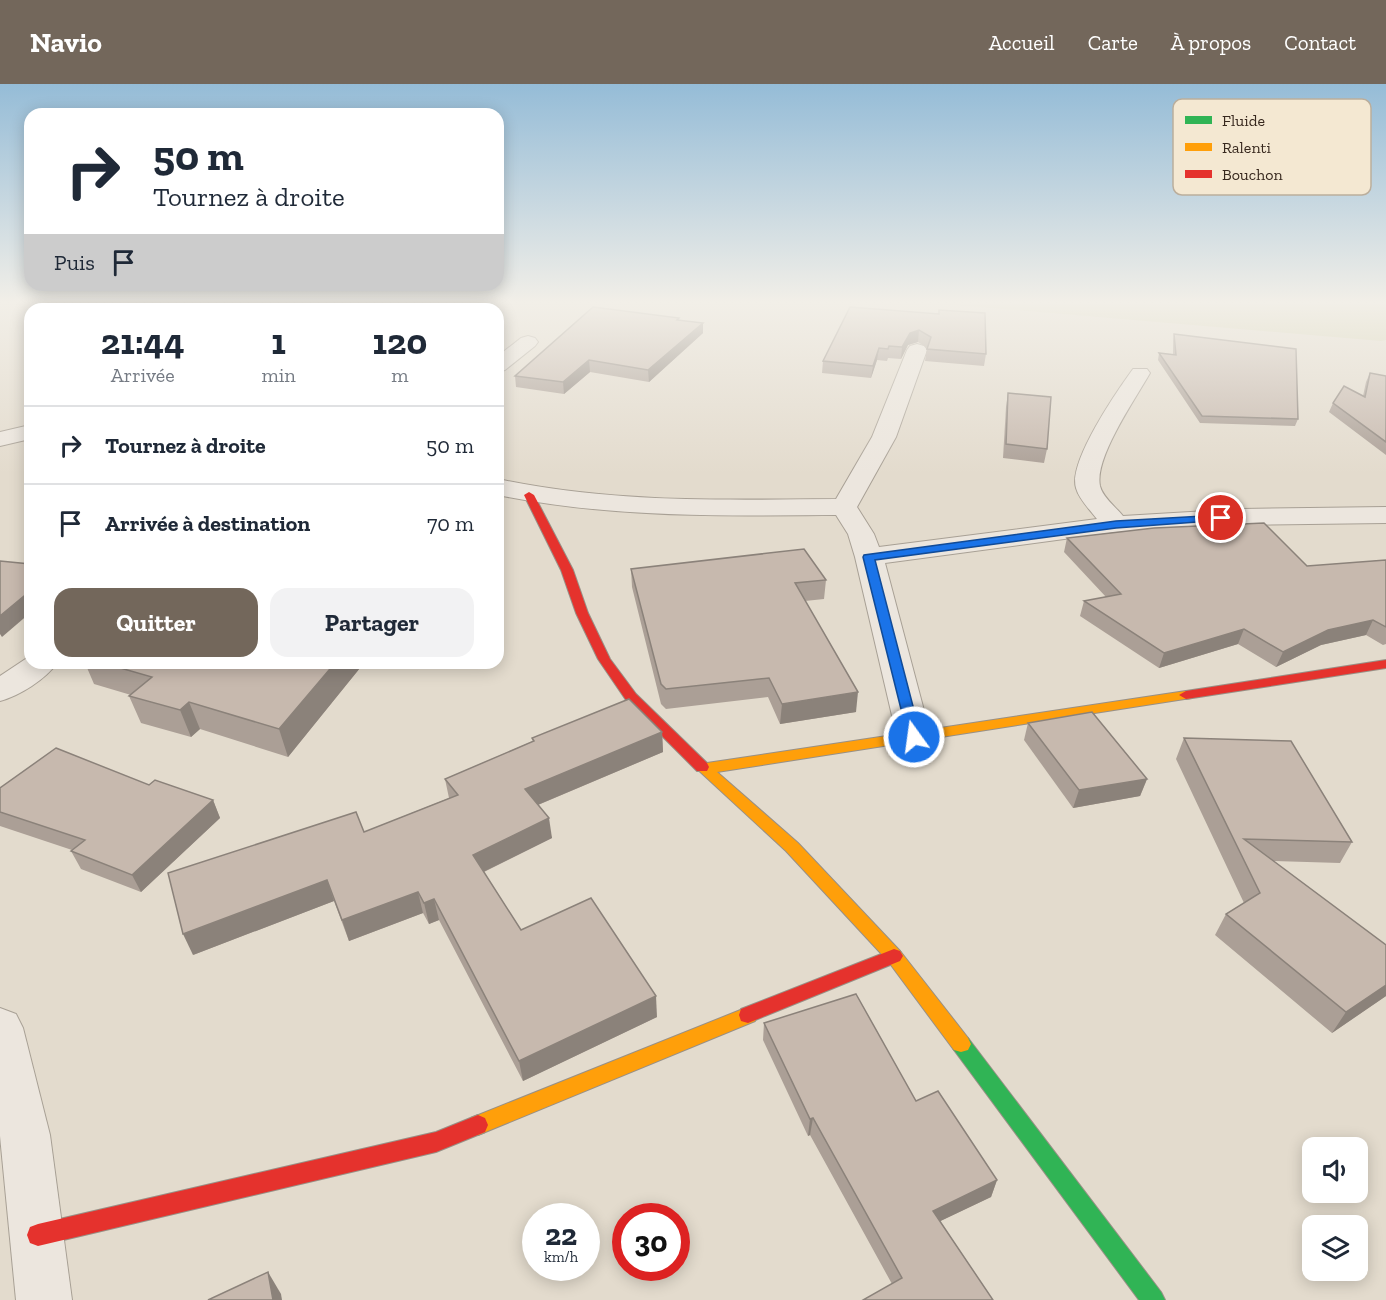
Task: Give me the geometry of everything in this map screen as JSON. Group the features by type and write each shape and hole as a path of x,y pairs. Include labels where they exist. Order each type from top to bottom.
{"street":[{"path":"844,507 884,437 913,361"},
{"path":"1116,524 1088,489 1086,478 1091,462 1140,373"},
{"path":"0,439 24,433"},
{"path":"504,489 529,495 610,505 844,507"},
{"path":"529,495 567,570 582,613 604,658 631,698 704,769 792,847 894,956 1153,1300"},
{"path":"844,507 861,534 914,737"},
{"path":"868,557 1116,524 1241,517 1386,515"},
{"path":"704,769 1386,664"},
{"path":"0,691 32,669"},
{"path":"38,1235 436,1142 894,956"},
{"path":"0,1028 25,1136 44,1300"}],"building":[{"path":"532,361 588,361 563,382 515,376"},
{"path":"593,361 659,361 648,370"},
{"path":"823,361 875,361 873,366"},
{"path":"1164,361 1296,361 1298,419 1202,416"},
{"path":"1370,373 1386,376 1386,442 1333,403 1344,386 1365,397"},
{"path":"1008,393 1051,397 1047,449 1006,444"},
{"path":"1264,523 1307,566 1386,560 1386,627 1373,620 1328,630 1283,652 1244,629 1164,653 1084,601 1121,594 1067,538 1154,528"},
{"path":"804,549 826,580 795,583 858,692 782,704 769,678 666,689 661,684 631,569"},
{"path":"0,561 24,563 24,596 0,616"},
{"path":"124,669 330,669 279,729 189,702 180,710 129,696 152,677"},
{"path":"629,699 662,732 525,789 549,818 473,855 521,930 591,898 656,996 519,1061 434,899 424,903 418,892 342,920 327,880 183,934 168,873 356,812 364,832 458,795 445,779 534,741 532,738"},
{"path":"1092,712 1147,779 1079,790 1028,723"},
{"path":"1184,738 1291,741 1352,842 1244,839 1386,945 1386,985 1346,1012 1226,914 1260,893"},
{"path":"56,748 149,785 155,780 213,800 132,875 71,851 85,840 0,812 0,788"},
{"path":"856,994 916,1101 938,1091 997,1180 933,1211 993,1300 863,1300 902,1278 813,1118 810,1119 764,1023"},
{"path":"268,1272 273,1300 208,1300"}],"traffic: fast":[{"path":"961,1044 1153,1300"}],"traffic: slow":[{"path":"704,769 1186,695"},
{"path":"702,767 792,847 894,956 961,1044"},
{"path":"478,1125 748,1015"}],"traffic: jam":[{"path":"529,495 567,570 582,613 604,659 631,697 702,767"},
{"path":"1186,695 1386,664"},
{"path":"748,1015 894,956"},
{"path":"38,1235 436,1142 478,1125"}],"route":[{"path":"914,737 868,557 1116,524 1221,518"}]}
